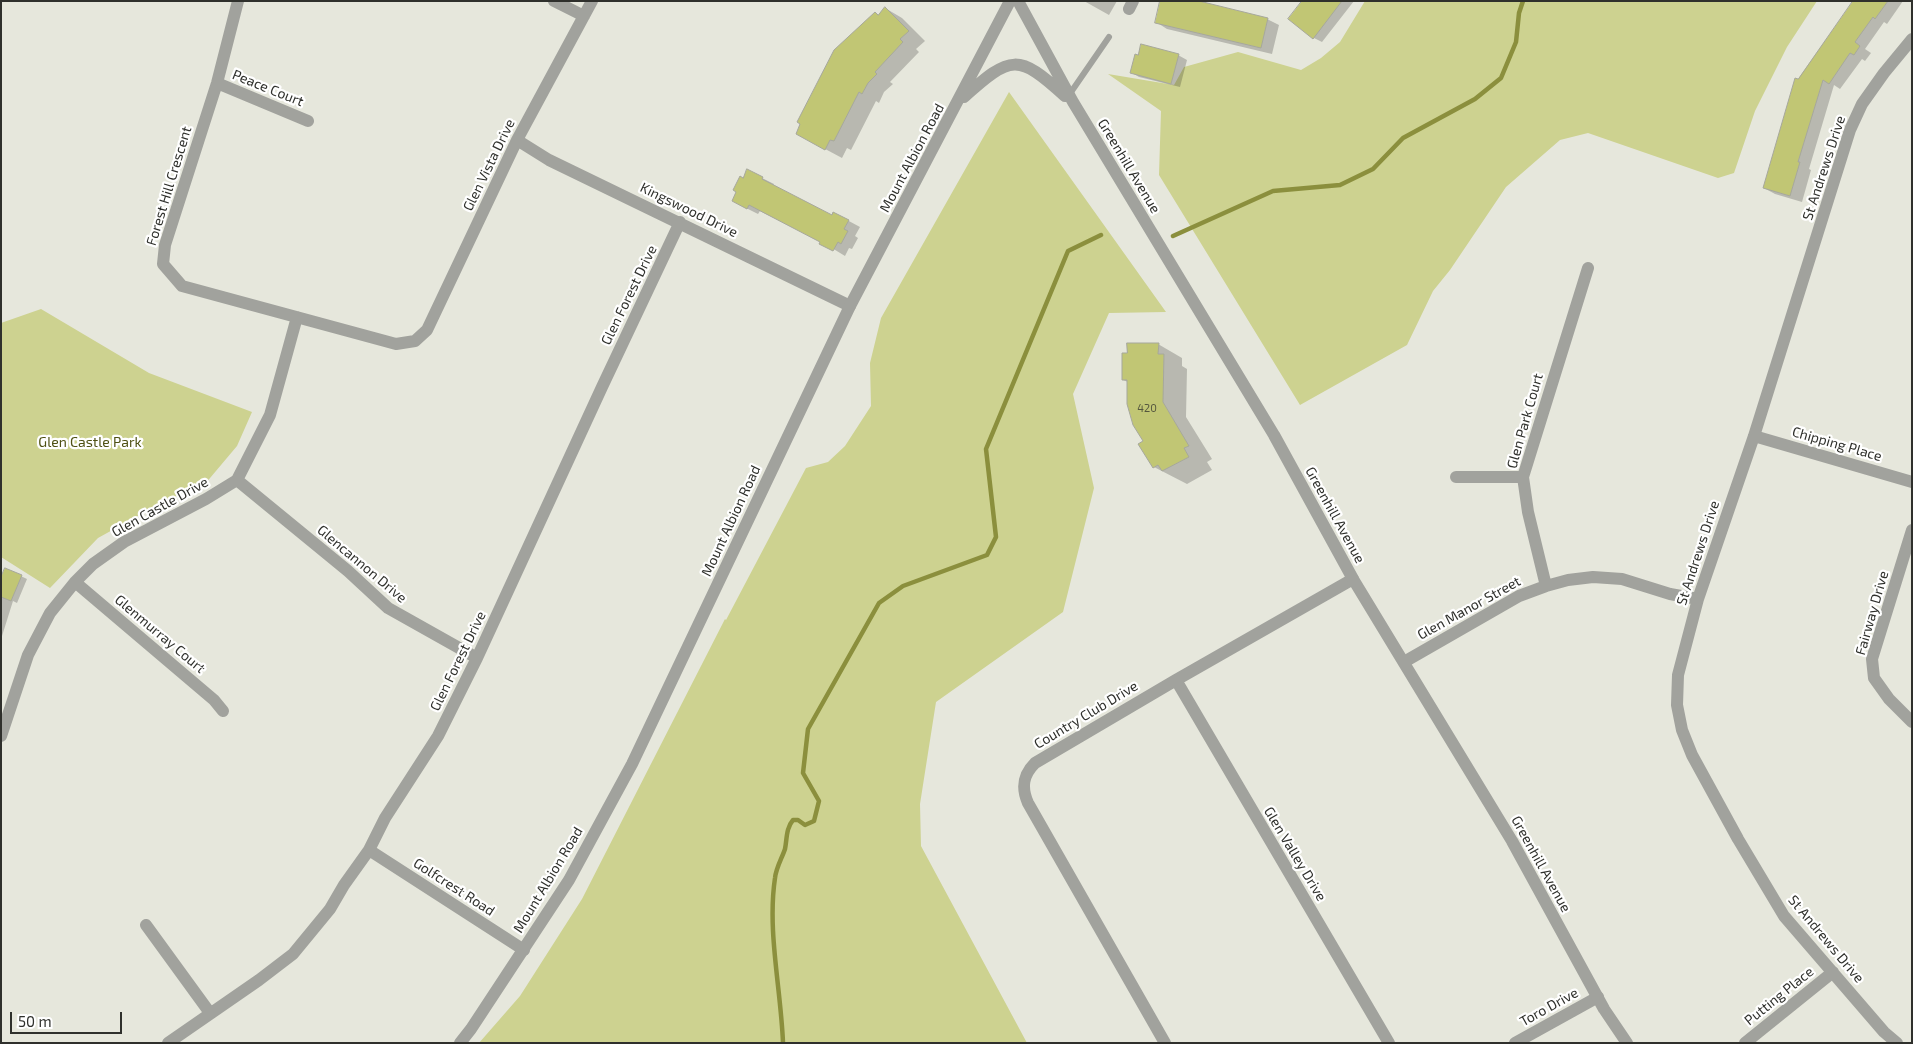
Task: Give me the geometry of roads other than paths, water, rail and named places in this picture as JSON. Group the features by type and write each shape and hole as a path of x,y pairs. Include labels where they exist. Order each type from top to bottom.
{"street":[{"name":"Forest Hill Crescent","path":"238,1 216,83 165,245 163,264 182,286 396,344 415,341"},
{"path":"554,1 584,16"},
{"name":"Glen Vista Drive","path":"415,341 427,330 517,140 592,1"},
{"name":"Mount Albion Road","path":"460,1043 472,1029 569,880 632,764 850,306 959,102 1010,1"},
{"name":"Greenhill Avenue","path":"1018,1 1071,99 1274,435 1353,579 1512,841 1598,997 1626,1043"},
{"name":"St Andrews Drive","path":"1897,1043 1884,1032 1784,916 1692,755 1682,730 1677,705 1678,675 1698,598 1754,436 1850,130 1862,104 1912,39"},
{"path":"959,102 989,74 1002,66 1012,64 1028,66 1071,99"},
{"name":"Peace Court","path":"216,83 308,121"},
{"name":"Kingswood Drive","path":"517,140 549,160 850,306"},
{"name":"Glen Forest Drive","path":"168,1043 260,980 293,954 330,910 344,885 369,850 385,818 438,736 477,658 680,222"},
{"name":"Glen Park Court","path":"1546,586 1528,512 1523,477 1588,268"},
{"name":"Glen Castle Drive","path":"1,736 28,655 50,613 75,582 93,564 124,542 206,500 236,480 270,415 297,317"},
{"name":"Chipping Place","path":"1754,436 1912,482"},
{"path":"1456,477 1523,477"},
{"name":"Glencannon Drive","path":"236,480 348,571 388,608 477,658"},
{"name":"Fairway Drive","path":"1912,530 1872,659 1874,678 1889,699 1912,722"},
{"name":"Glen Manor Street","path":"1404,662 1518,596 1546,586 1593,577 1622,579 1670,594 1698,598"},
{"name":"Country Club Drive","path":"1165,1043 1028,803 1024,794 1024,783 1029,769 1035,763 1176,680 1353,579"},
{"name":"Glenmurray Court","path":"75,582 214,700 223,711"},
{"name":"Glen Valley Drive","path":"1176,680 1390,1043"},
{"name":"Golfcrest Road","path":"369,850 524,950"},
{"path":"146,925 210,1013"},
{"name":"Putting Place","path":"1745,1043 1833,972"},
{"name":"Toro Drive","path":"1515,1043 1598,997"}],"lane":[{"path":"1071,99 1108,37"}],"waterway":[{"path":"1173,236 1273,191 1340,185 1373,169 1403,138 1475,99 1501,78 1516,42 1519,13 1523,1"},
{"path":"783,1043 773,939 773,898 776,874 785,849 789,826 793,820 798,820 805,825 814,821 819,801 803,773 808,729 879,603 903,586 987,555 996,537 986,449 1068,251 1101,235"}],"park label":[{"name":"Glen Castle Park","path":"90,442"}]}
